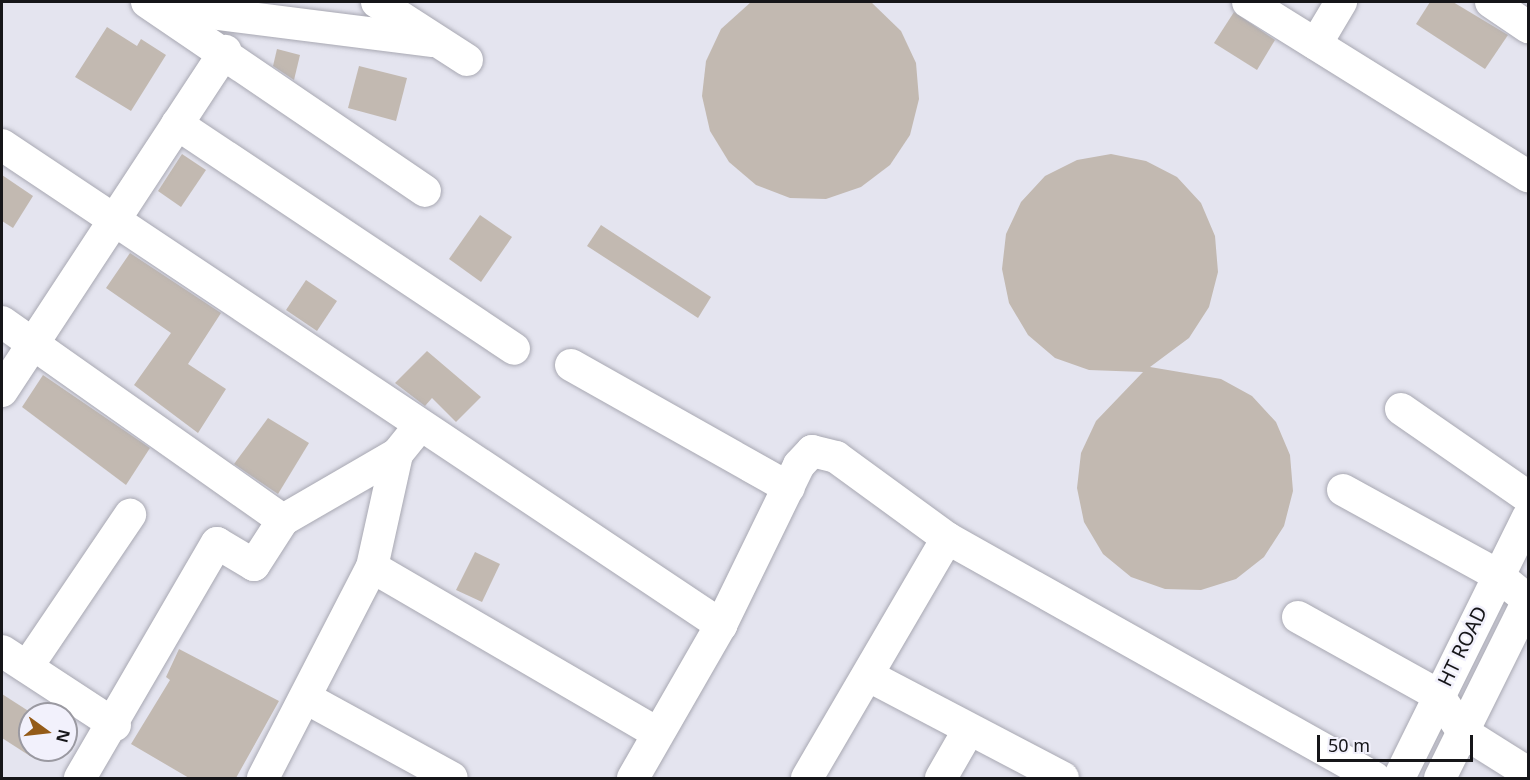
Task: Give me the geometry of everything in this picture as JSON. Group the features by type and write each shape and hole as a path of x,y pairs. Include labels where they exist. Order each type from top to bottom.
{"street":[{"path":"376,2 432,41 467,60"},
{"path":"1248,2 1528,176"},
{"path":"1316,44 1341,2"},
{"path":"1491,2 1528,27"},
{"path":"144,3 432,41"},
{"path":"144,3 225,51 425,191"},
{"path":"2,391 225,51"},
{"path":"177,124 514,349"},
{"path":"2,145 419,427 721,625"},
{"path":"2,322 283,520"},
{"path":"570,364 789,488"},
{"path":"1401,409 1528,496"},
{"path":"80,778 115,725 217,543 254,565 283,520 397,454 419,427"},
{"path":"633,778 656,732 721,625 789,488 813,451 836,457 947,538 1374,778"},
{"path":"263,778 306,699 372,567 397,454"},
{"path":"1343,490 1512,562 1528,600"},
{"path":"115,725 14,659 130,514"},
{"name":"HT ROAD","path":"1399,778 1438,695 1512,562 1528,517"},
{"path":"807,778 869,676 947,538"},
{"path":"372,567 656,732"},
{"name":"HT ROAD","path":"1440,778 1528,600"},
{"path":"1298,617 1438,695 1463,732 1528,773"},
{"path":"869,676 968,731 1063,778"},
{"path":"306,699 452,778"},
{"path":"941,778 968,731"}],"building":[{"path":"751,2 871,2 901,31 916,63 919,99 910,135 890,165 861,187 826,199 790,198 756,185 729,162 710,131 702,96 706,61 721,29"},
{"path":"1430,2 1453,2 1508,35 1485,69 1416,24"},
{"path":"1234,12 1275,40 1257,70 1214,43"},
{"path":"107,27 137,46 141,39 166,55 131,111 75,77"},
{"path":"277,49 300,55 294,80 273,66"},
{"path":"359,66 407,78 396,121 348,108"},
{"path":"182,154 206,170 181,207 158,191"},
{"path":"1111,154 1146,161 1177,177 1201,203 1215,236 1218,272 1209,307 1189,338 1150,367 1221,379 1252,396 1276,422 1290,455 1293,491 1284,526 1264,557 1236,579 1201,590 1165,589 1131,577 1103,554 1084,522 1077,488 1081,453 1096,421 1143,372 1089,370 1055,358 1028,335 1009,303 1002,269 1006,234 1021,202 1045,176 1077,160"},
{"path":"2,175 33,196 13,228 2,221"},
{"path":"480,215 512,237 481,282 449,259"},
{"path":"601,225 711,297 698,318 587,246"},
{"path":"130,253 221,313 188,364 226,389 198,433 134,385 171,333 106,288"},
{"path":"306,280 337,301 317,331 286,310"},
{"path":"427,351 481,397 456,422 432,398 425,406 395,383"},
{"path":"43,375 150,448 126,485 22,407"},
{"path":"268,418 309,443 278,494 234,464"},
{"path":"475,552 500,564 482,602 456,590"},
{"path":"179,649 279,701 236,778 189,778 131,744 170,680 166,677"},
{"path":"2,694 18,704 18,748 2,738"}]}
